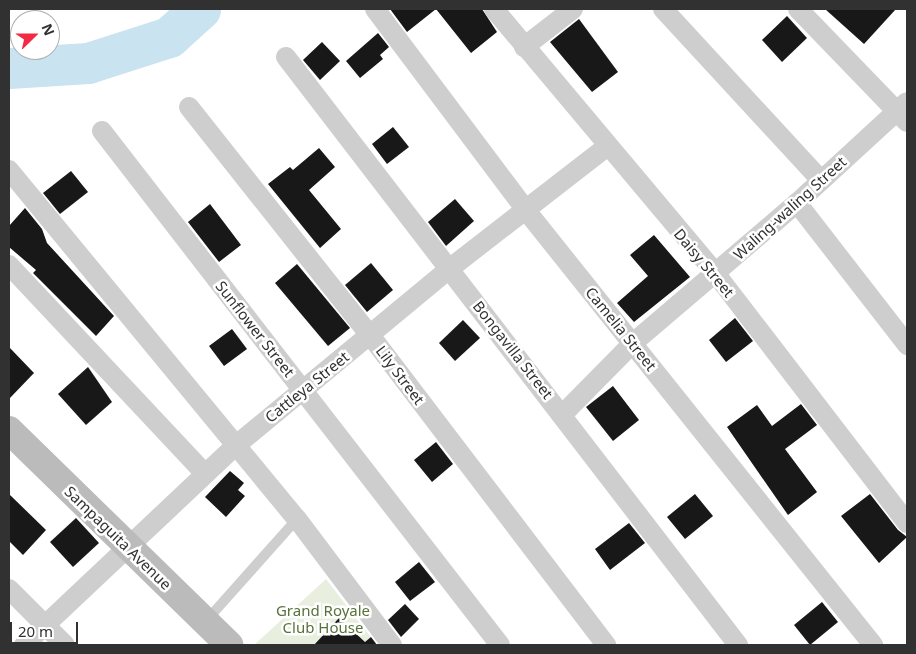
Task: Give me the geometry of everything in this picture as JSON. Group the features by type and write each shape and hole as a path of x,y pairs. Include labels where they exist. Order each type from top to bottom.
{"main road":[{"name":"Sampaguita Avenue","path":"9,430 125,546 229,645"}],"street":[{"name":"Camelia Street","path":"375,9 525,209 874,645"},
{"name":"Daisy Street","path":"494,9 606,147 716,274 907,523"},
{"path":"524,47 573,9"},
{"path":"662,9 822,180"},
{"path":"798,9 904,112"},
{"name":"Bongavilla Street","path":"286,57 563,414 738,645"},
{"name":"Lily Street","path":"189,107 370,335 606,645"},
{"name":"Waling-waling Street","path":"563,414 633,343 904,112"},
{"name":"Sunflower Street","path":"102,131 500,645"},
{"name":"Cattleya Street","path":"24,645 125,546 234,447 449,269 606,147"},
{"path":"9,170 234,447 297,519 392,645"},
{"path":"797,203 907,345"},
{"path":"9,265 204,473"},
{"path":"9,589 65,645"}],"lane":[{"path":"204,622 297,519"}],"green space":[{"name":"Grand Royale Club House","path":"326,579 377,645 254,645"}],"building":[{"path":"390,9 436,9 407,32"},
{"path":"436,9 482,9 497,32 471,53"},
{"path":"825,9 896,9 864,44"},
{"path":"787,16 807,38 782,62 762,40"},
{"path":"579,19 618,72 592,92 550,42"},
{"path":"378,33 389,47 380,55 383,59 360,78 346,61"},
{"path":"322,42 340,61 320,80 303,60"},
{"path":"393,127 409,147 387,164 372,144"},
{"path":"319,148 335,167 309,190 341,229 320,248 268,184 290,167 293,170"},
{"path":"71,171 88,192 60,214 43,193"},
{"path":"455,199 474,221 446,246 428,222"},
{"path":"210,204 241,245 219,262 188,222"},
{"path":"25,208 42,229 47,243 114,316 96,336 33,273 36,270 9,247 9,226"},
{"path":"654,235 690,277 634,322 617,303 648,276 630,255"},
{"path":"371,263 393,290 367,312 345,285"},
{"path":"297,264 350,328 328,346 275,283"},
{"path":"735,318 753,341 726,362 709,340"},
{"path":"463,320 480,338 455,361 439,343"},
{"path":"232,329 247,349 224,366 209,346"},
{"path":"9,347 34,373 9,399"},
{"path":"88,367 112,402 86,425 58,394"},
{"path":"613,386 639,420 613,441 586,407"},
{"path":"801,404 817,425 785,449 817,492 788,515 727,427 757,405 772,426"},
{"path":"436,442 453,464 432,482 414,460"},
{"path":"230,471 244,483 238,490 245,496 226,517 205,497"},
{"path":"9,494 46,530 23,555 9,541"},
{"path":"695,494 713,516 685,539 667,517"},
{"path":"870,494 898,530 907,537 879,563 841,516"},
{"path":"76,518 99,543 73,567 50,542"},
{"path":"629,523 645,543 610,570 595,549"},
{"path":"419,562 435,582 410,601 395,582"},
{"path":"822,602 838,622 810,645 794,625"},
{"path":"405,604 419,619 401,637 388,620"},
{"path":"339,618 365,642 371,637 377,645 314,645"}],"waterway":[{"path":"9,68 88,63 169,37 200,9"}]}
